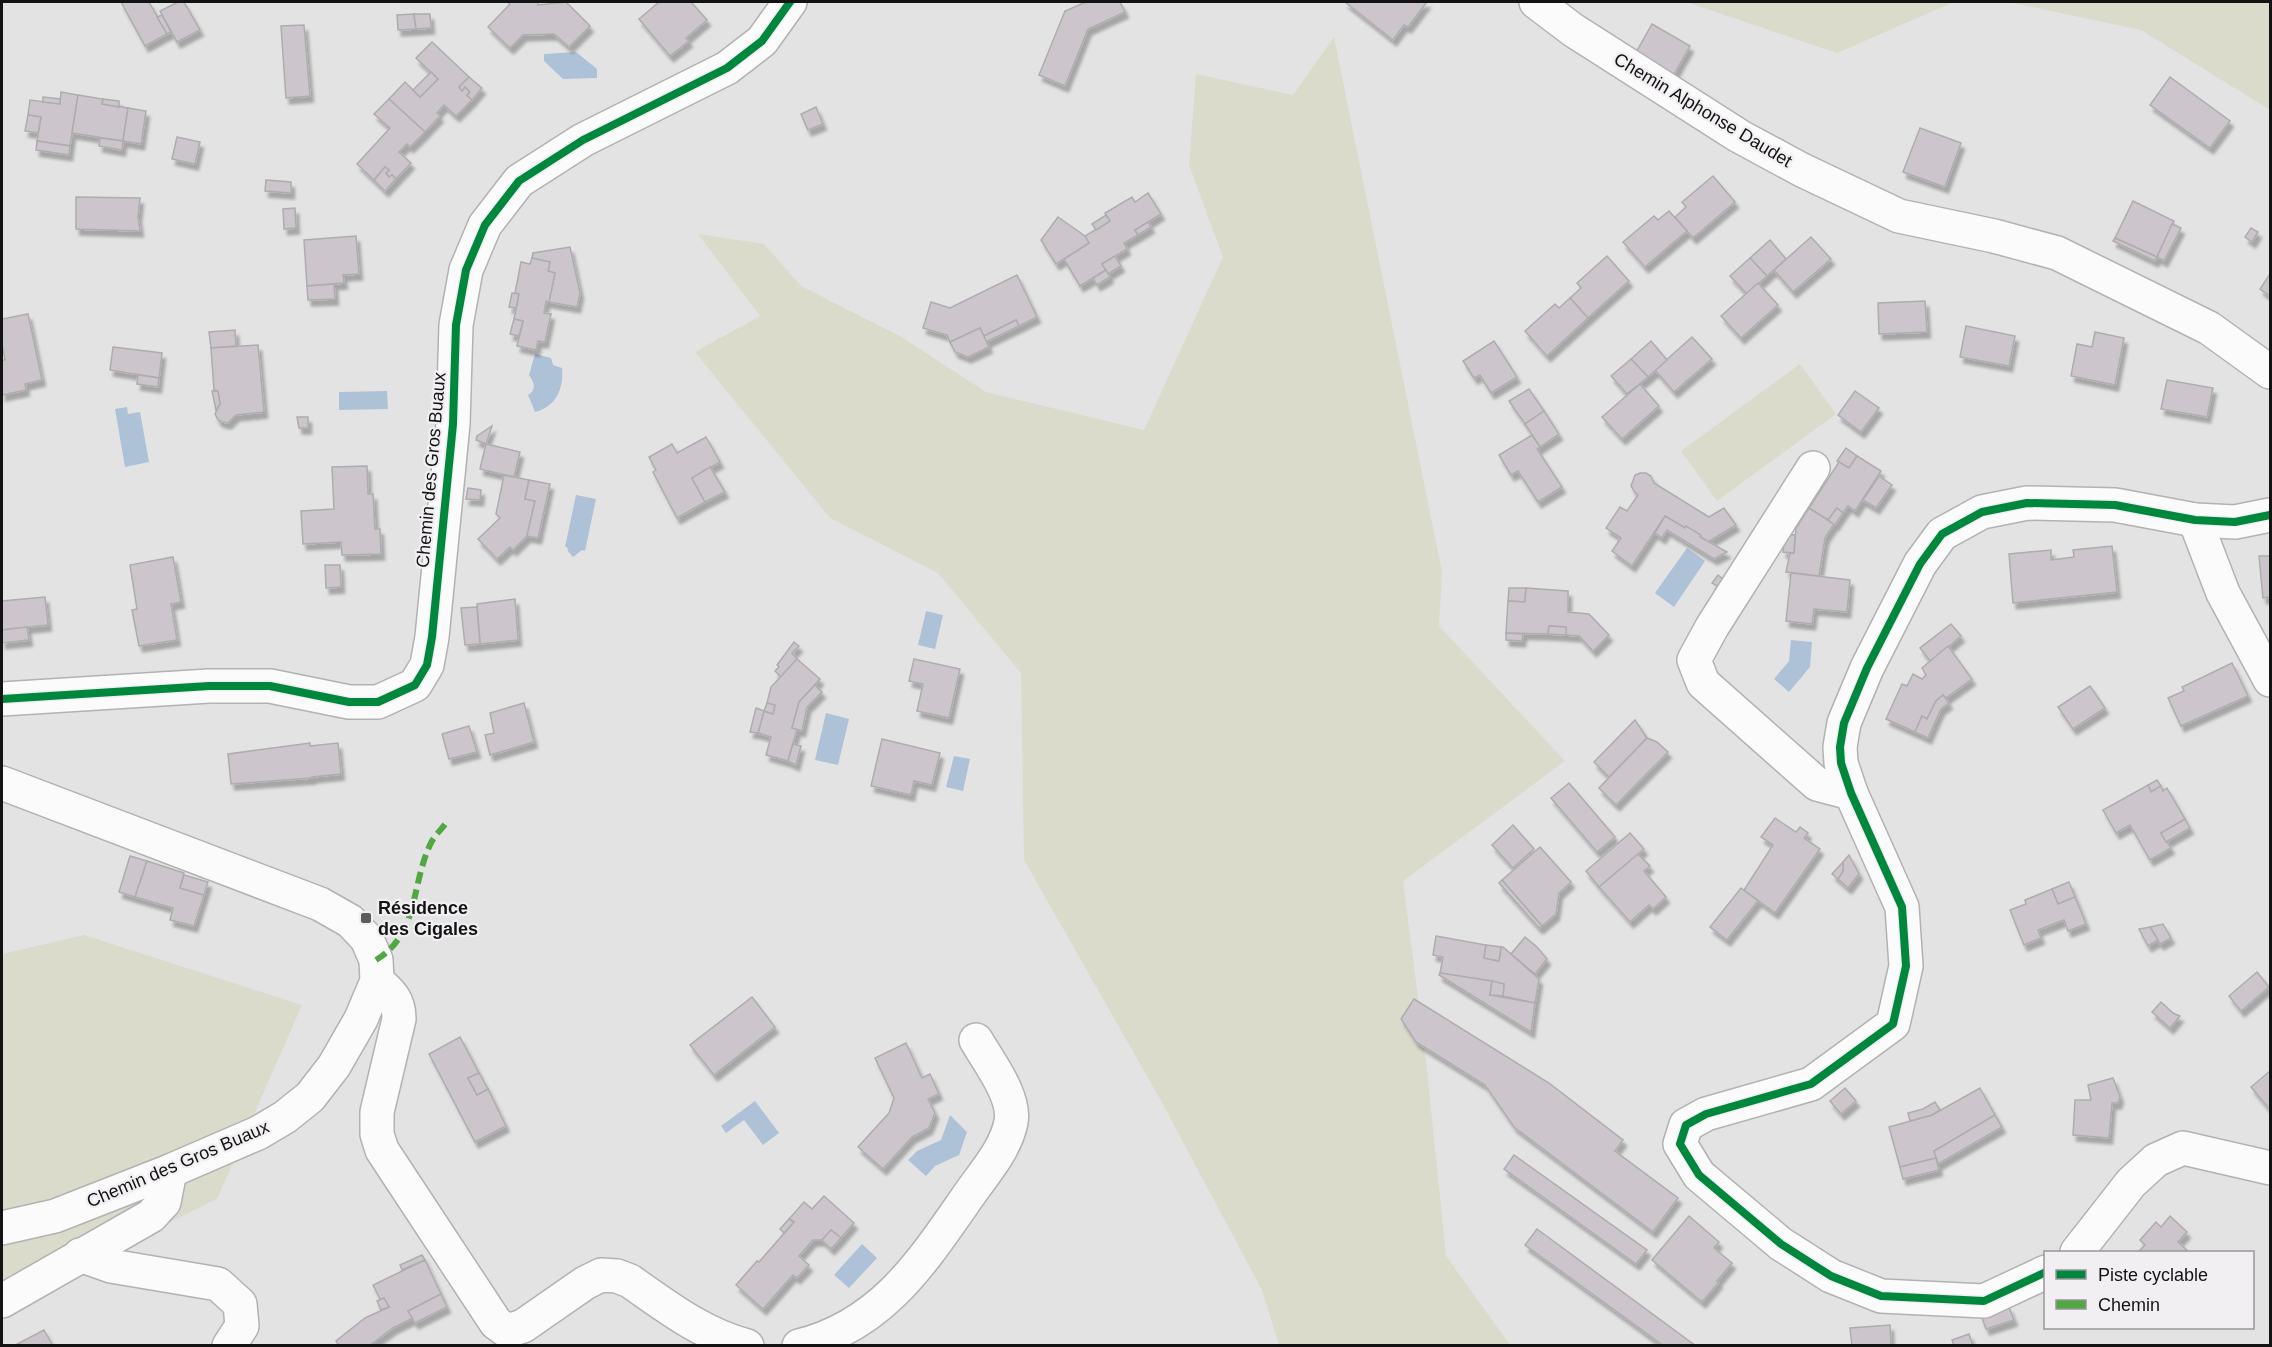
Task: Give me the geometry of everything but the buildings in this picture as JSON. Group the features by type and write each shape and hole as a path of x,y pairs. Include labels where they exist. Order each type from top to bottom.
{"street":[{"name":"Chemin des Gros Buaux","path":"2,699 209,686 270,686 349,702 378,702 415,685 427,665 432,637 453,424 456,325 466,270 485,225 519,181 583,140 727,69 762,40 790,2"},
{"name":"Chemin Alphonse Daudet","path":"1536,2 1573,30 1720,124 1802,170 1899,216 1994,236 2057,253 2209,328 2271,372"},
{"path":"1813,468 1712,627 1694,660 1703,683 1817,784 1851,793"},
{"path":"2044,1273 1984,1301 1881,1296 1831,1276 1781,1244 1699,1175 1680,1144 1686,1125 1706,1114 1811,1084 1893,1024 1906,966 1902,907 1851,793 1841,764 1840,747 1844,723 1867,668 1920,564 1942,534 1982,512 2027,503 2115,505 2195,520 2235,522 2271,514"},
{"path":"2195,520 2223,592 2271,680"},
{"name":"Chemin des Gros Buaux","path":"2,783 320,904 350,921 368,939 376,960 377,981 362,1019 334,1066 310,1096 285,1116 258,1133 170,1171 55,1216 2,1228"},
{"path":"377,981 395,998 399,1007 399,1020 377,1112 377,1134 382,1150 496,1323 507,1331 523,1326 585,1283 601,1275 617,1276 630,1281 699,1328 747,1346"},
{"path":"799,1346 859,1336 873,1312 922,1262 1003,1146 1012,1120 1010,1103 1004,1086 976,1040"},
{"path":"2078,1251 2131,1183 2156,1160 2183,1148 2271,1168"},
{"path":"2,1301 159,1210 168,1193 170,1171"},
{"path":"80,1255 111,1266 218,1284 240,1304 242,1326 229,1346"}],"green space":[{"path":"1686,2 1954,2 1837,53"},
{"path":"2008,2 2270,2 2270,110 2141,30"},
{"path":"1334,37 1442,572 1439,626 1565,761 1403,881 1426,1060 1446,1256 1510,1345 1279,1345 1262,1290 1160,1099 1024,860 1021,673 938,573 830,518 695,352 760,316 698,234 764,244 801,286 900,336 986,392 1144,430 1223,257 1189,165 1196,74 1293,95"},
{"path":"1800,364 1836,414 1717,501 1681,451"},
{"path":"84,935 302,1005 217,1199 2,1305 2,954"}],"water":[{"path":"576,52 597,69 597,78 563,79 544,61 544,54"},
{"path":"535,354 551,358 553,365 562,368 562,383 553,401 535,412 528,395 534,388 529,375"},
{"path":"387,391 388,409 339,410 339,392"},
{"path":"127,407 128,414 140,412 149,462 125,467 115,409"},
{"path":"576,495 596,499 585,551 582,550 573,557 565,547"},
{"path":"1687,548 1705,561 1674,607 1655,593"},
{"path":"926,611 943,615 935,649 918,645"},
{"path":"1791,640 1812,642 1810,667 1789,692 1774,679 1789,661"},
{"path":"826,713 849,719 838,765 815,760"},
{"path":"954,756 970,759 963,791 946,787"},
{"path":"755,1101 779,1133 763,1145 744,1120 726,1133 721,1126"},
{"path":"950,1115 967,1132 959,1155 935,1166 926,1176 908,1160 917,1151 941,1140"},
{"path":"862,1244 877,1258 849,1288 834,1275"}],"marked path":[{"path":"376,960 400,937 412,908 430,845 446,823"}],"cycle path":[{"path":"2,699 209,686 270,686 349,702 378,702 415,685 427,665 432,637 453,424 456,325 466,270 485,225 519,181 583,140 727,68 762,41 790,2"},
{"path":"2044,1273 1984,1301 1881,1296 1831,1276 1781,1244 1699,1175 1680,1144 1686,1125 1706,1114 1811,1084 1893,1024 1906,966 1902,907 1851,793 1841,763 1840,747 1844,723 1867,668 1920,564 1942,534 1982,512 2027,503 2115,505 2195,520 2235,522 2270,515"}],"place":[{"name":"Résidence des Cigales","path":"366,918"}]}
